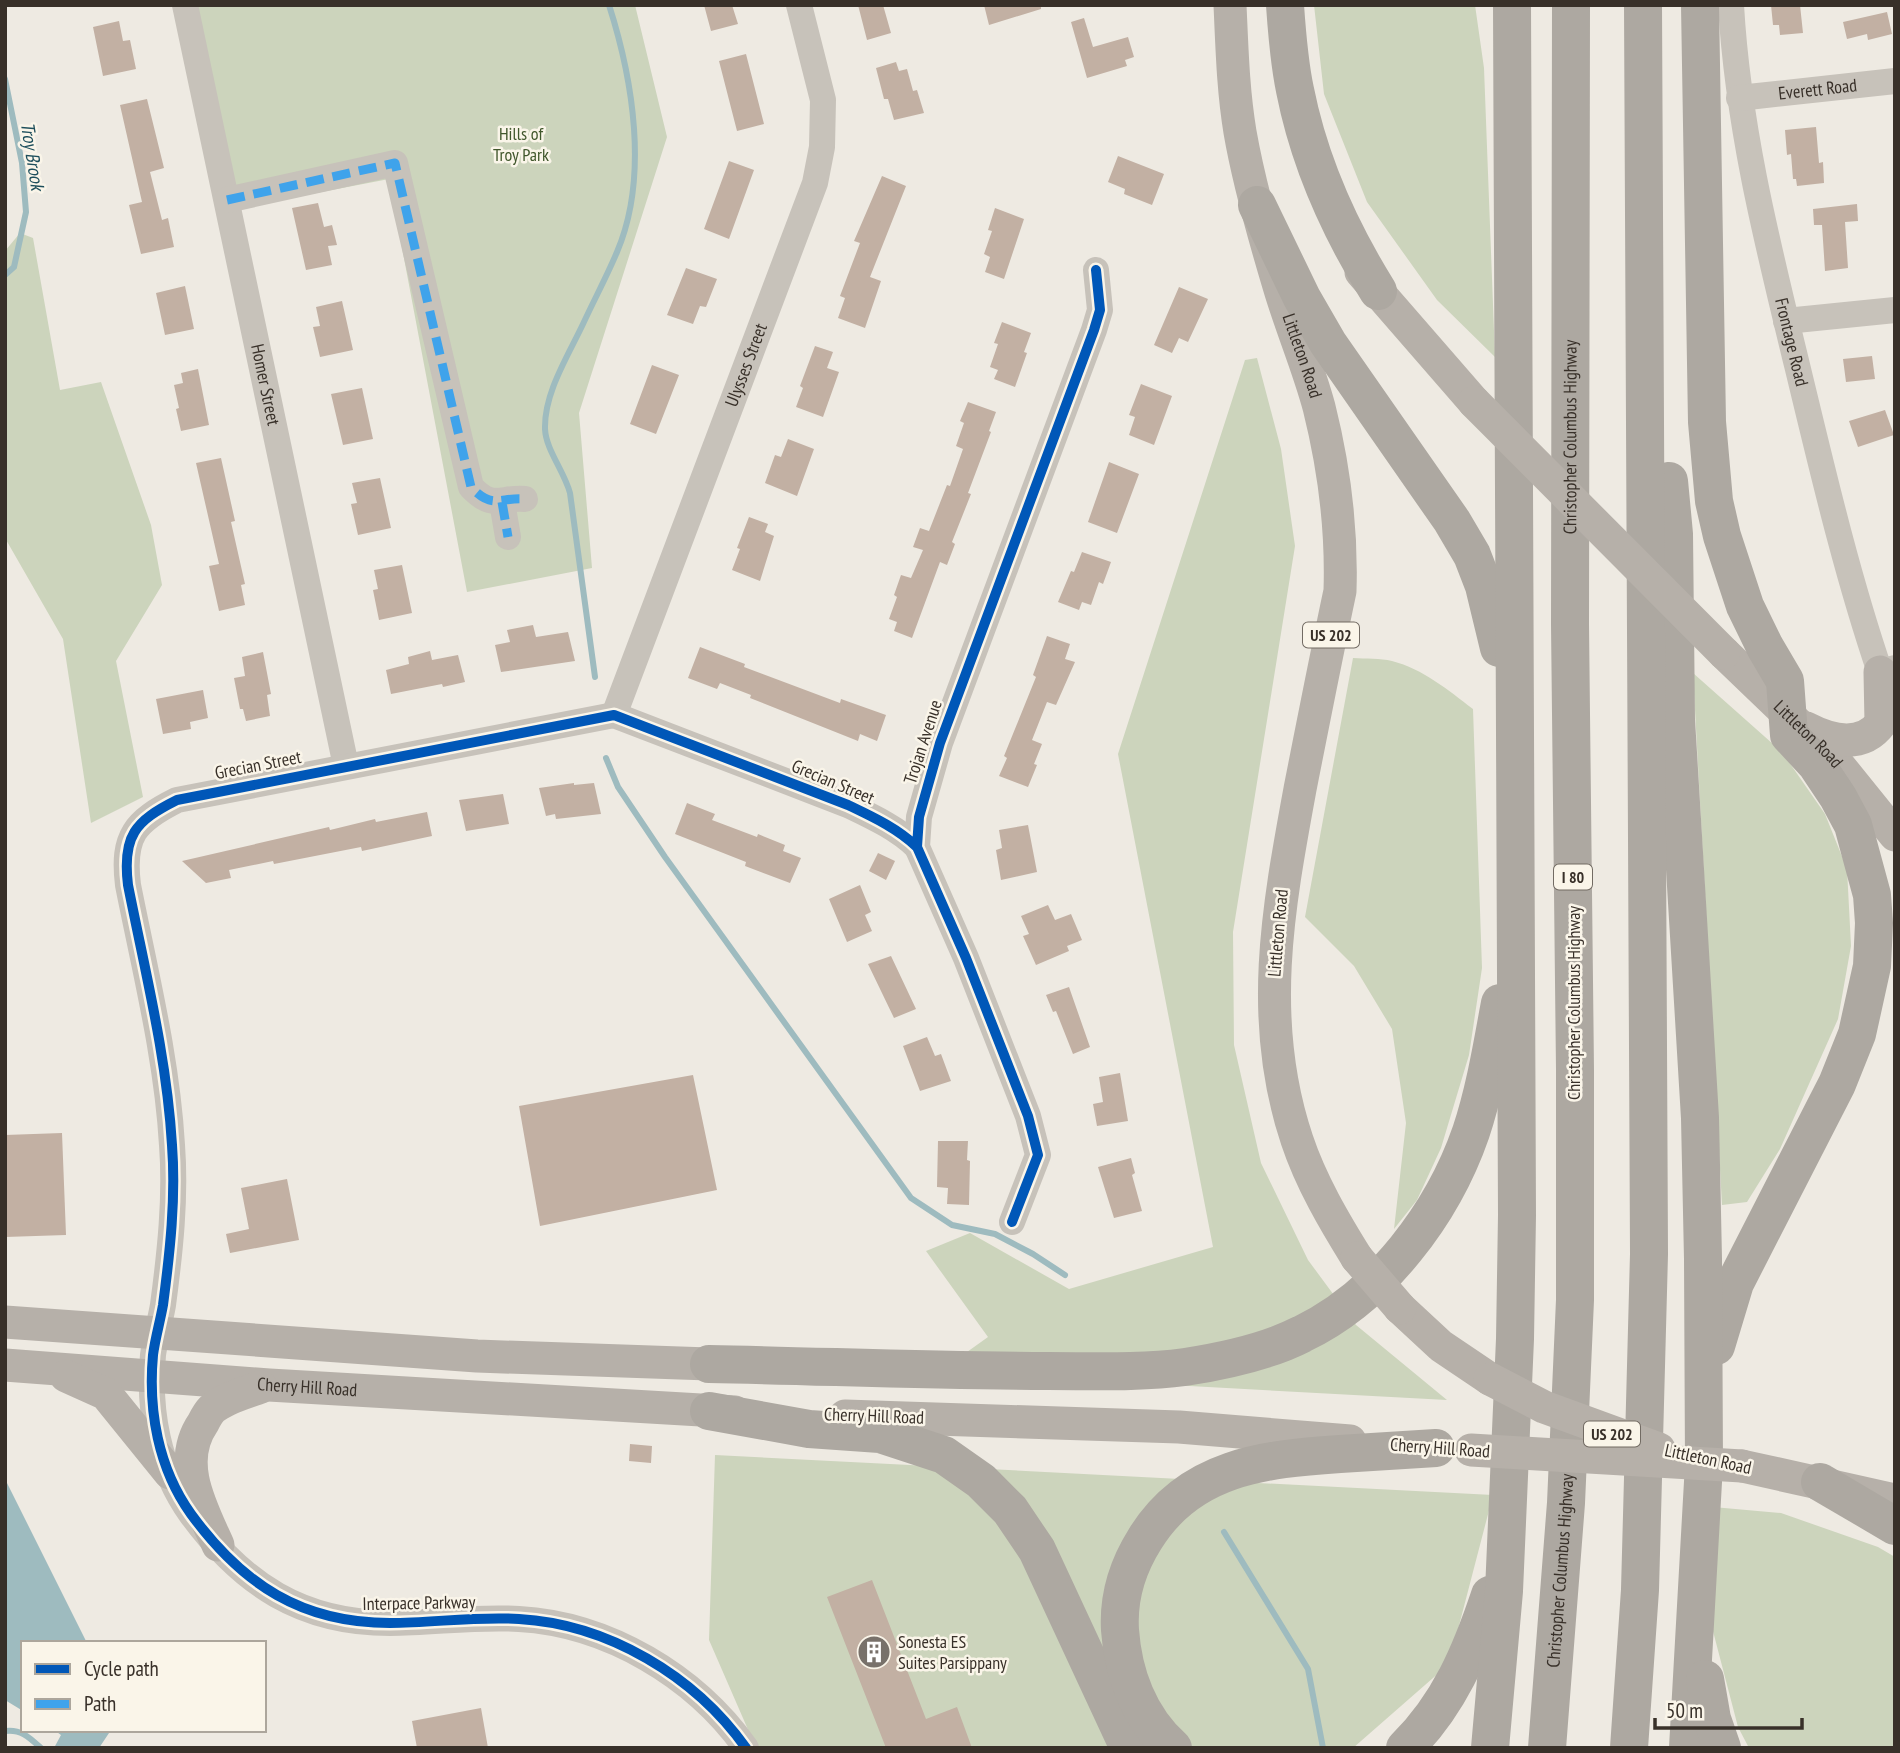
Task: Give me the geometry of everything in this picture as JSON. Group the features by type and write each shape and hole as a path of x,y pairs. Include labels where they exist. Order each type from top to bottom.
{"highway":[{"path":"1285,5 1289,57 1305,133 1319,175 1356,257 1378,291"},
{"path":"1489,5 1494,28 1513,372"},
{"path":"1490,1748 1504,1591 1509,1493 1517,1215 1512,5"},
{"name":"Christopher Columbus Highway","path":"1547,1748 1565,1516 1575,1300 1570,624 1571,5"},
{"path":"1629,1748 1640,1590 1649,1304 1643,5"},
{"path":"1700,5 1707,422 1713,488 1722,536 1734,578 1765,648 1785,681 1794,721 1789,735 1816,764 1853,825 1872,895 1874,923 1872,966 1857,1034 1837,1084 1735,1283 1724,1312 1703,1395"},
{"path":"1257,205 1284,264 1328,343 1472,555 1484,586 1514,715"},
{"path":"1646,240 1674,534 1676,720 1700,1118 1704,1464 1688,1748"},
{"path":"709,1364 944,1371 1140,1371 1219,1361 1269,1348 1301,1335 1325,1322 1358,1298 1387,1270 1414,1240 1454,1170 1470,1133 1485,1080 1516,929"},
{"path":"709,1411 809,1429 880,1434 944,1455 981,1481 1010,1510 1037,1550 1129,1748"},
{"path":"1173,1748 1154,1728 1127,1676 1120,1623 1122,1596 1129,1570 1144,1540 1163,1515 1203,1483 1242,1466 1282,1458 1454,1449"},
{"path":"1820,1482 1890,1505"},
{"path":"1405,1748 1446,1699 1478,1633 1492,1588 1509,1493"},
{"path":"1699,1570 1705,1679 1712,1719 1722,1748"}],"main road":[{"name":"Littleton Road","path":"1230,5 1232,65 1240,133 1280,289 1318,406 1331,468 1341,555 1340,591 1281,890 1274,979 1282,1083 1297,1140 1334,1222 1357,1258 1400,1308 1441,1346 1490,1379 1544,1407 1658,1449 1820,1482"},
{"name":"Littleton Road","path":"1270,5 1274,60 1280,94 1301,164 1314,197 1350,260 1474,402 1794,721 1862,792 1895,835"},
{"path":"1794,721 1838,741 1870,735 1881,723 1890,679"},
{"path":"5,1322 477,1356 709,1364"},
{"name":"Cherry Hill Road","path":"5,1366 269,1385 709,1411 1179,1427 1454,1449 1742,1466"},
{"path":"48,1368 106,1394 170,1473"},
{"path":"218,1545 191,1475 191,1451 196,1433 211,1410 236,1396 269,1385"}],"street":[{"name":"Homer Street","path":"185,5 346,766"},
{"name":"Ulysses Street","path":"614,715 815,183 822,147 823,100 799,5"},
{"name":"Frontage Road","path":"1731,5 1739,98 1751,167 1786,321 1848,572 1890,679"},
{"name":"Everett Road","path":"1739,98 1895,81"},
{"path":"227,200 395,163 471,487 481,497 493,502 514,500 508,537"},
{"name":"Trojan Avenue","path":"1012,1222 1038,1155 1002,1045 917,847 919,817 940,743 1094,331 1100,310 1096,270"},
{"path":"1786,321 1895,310"},
{"name":"Grecian Street","path":"152,1376 172,1220 172,1147 155,1018 126,872 129,845 142,822 152,813 177,800 614,715 848,805 884,822 917,847"},
{"name":"Interpace Parkway","path":"152,1376 153,1423 170,1473 191,1514 218,1545 263,1588 286,1602 324,1616 359,1623 519,1619 551,1623 591,1634 631,1650 663,1668 729,1724 746,1748"}],"green space":[{"name":"Hills of Troy Park","path":"185,5 635,5 667,137 579,413 592,568 467,592 389,179 228,210"},
{"path":"1314,5 1475,5 1484,68 1495,357 1437,300 1367,202 1324,94"},
{"path":"20,233 33,238 60,390 101,382 151,525 162,585 116,661 143,797 91,823 63,639 5,538 5,251"},
{"path":"1257,358 1281,449 1295,546 1233,932 1234,1045 1261,1163 1308,1260 1356,1325 1447,1400 950,1373 967,1352 988,1337 926,1251 970,1233 1069,1289 1213,1247 1118,754 1245,360"},
{"path":"1353,658 1383,659 1414,669 1473,709 1482,968 1469,1055 1441,1148 1417,1200 1394,1229 1406,1123 1392,1029 1354,966 1305,917"},
{"path":"1693,673 1782,752 1825,814 1847,869 1851,946 1838,1019 1780,1149 1747,1202 1722,1205"},
{"path":"715,1455 1493,1495 1449,1664 1353,1748 756,1748 709,1640"},
{"path":"1713,1507 1781,1513 1878,1547 1895,1557 1895,1748 1749,1748 1738,1727 1708,1612"}],"water":[{"path":"5,1479 86,1641 21,1641 21,1710 5,1700"},
{"path":"57,1732 110,1732 99,1748 54,1748 61,1735"}],"building":[{"path":"704,5 732,5 738,24 711,31"},
{"path":"858,5 883,5 891,33 867,40"},
{"path":"984,5 1041,5 1041,9 989,25"},
{"path":"1771,5 1800,5 1803,33 1780,35 1779,25 1773,25"},
{"path":"1887,12 1892,34 1868,40 1867,34 1847,39 1843,22"},
{"path":"1084,18 1093,47 1128,37 1134,57 1125,60 1127,66 1087,78 1071,22"},
{"path":"119,21 123,41 130,40 136,69 103,76 93,27"},
{"path":"746,54 764,124 737,131 719,61"},
{"path":"896,62 899,71 907,69 913,91 917,90 924,113 894,120 888,99 884,99 876,68"},
{"path":"147,99 164,168 150,172 162,220 168,218 174,247 141,254 129,205 142,202 120,105"},
{"path":"1816,127 1819,163 1823,162 1824,183 1797,186 1796,179 1793,179 1791,154 1787,155 1785,130"},
{"path":"1118,156 1164,174 1152,205 1124,194 1125,189 1108,182"},
{"path":"729,161 754,170 729,239 704,229"},
{"path":"882,176 906,186 870,277 881,281 865,328 838,318 845,298 840,296 860,243 854,241"},
{"path":"318,203 324,227 332,225 337,245 328,246 332,265 306,270 292,208"},
{"path":"1857,204 1858,221 1845,222 1848,268 1825,271 1822,225 1814,225 1813,209"},
{"path":"995,208 1024,219 1004,279 985,272 990,257 984,254 992,231 988,230"},
{"path":"686,268 717,279 706,307 700,306 693,324 667,315"},
{"path":"185,286 194,329 165,335 156,293"},
{"path":"1179,287 1208,299 1188,342 1179,338 1172,353 1154,345"},
{"path":"342,301 353,350 320,357 313,327 320,326 316,307"},
{"path":"1002,322 1031,333 1015,387 994,379 998,370 990,367 998,344 994,343"},
{"path":"815,346 833,352 827,368 839,372 823,417 796,407 803,388 800,386"},
{"path":"1872,356 1875,379 1846,382 1843,359"},
{"path":"652,365 679,375 656,434 630,424"},
{"path":"198,369 209,425 181,431 174,385 183,383 181,373"},
{"path":"1141,384 1172,396 1154,445 1129,435 1135,417 1129,415"},
{"path":"362,388 373,439 343,445 331,394"},
{"path":"968,402 996,412 968,493 971,494 952,542 955,544 947,565 940,562 912,638 894,631 897,622 889,619 897,597 894,595 901,575 911,578 923,550 913,547 920,528 929,531 947,485 950,486 963,449 956,446 964,423 960,421"},
{"path":"1885,410 1894,435 1858,447 1849,421"},
{"path":"788,439 814,449 797,496 765,483 775,455 781,457"},
{"path":"221,458 235,521 231,522 245,584 241,585 245,605 219,611 209,566 219,564 196,463"},
{"path":"1109,462 1139,474 1117,533 1088,522"},
{"path":"380,478 391,528 358,535 351,504 357,503 352,483"},
{"path":"749,517 768,524 765,532 774,536 760,581 732,570"},
{"path":"1082,552 1111,562 1103,584 1099,582 1091,605 1082,602 1079,610 1058,602"},
{"path":"402,565 412,613 379,620 373,590 378,589 374,570"},
{"path":"533,625 536,637 568,632 575,661 501,672 495,645 510,642 507,630"},
{"path":"1047,636 1070,644 1065,659 1075,662 1056,705 1047,702 1032,740 1042,744 1028,787 999,776 1007,758 1004,756 1036,677 1033,675"},
{"path":"700,647 745,664 744,667 840,703 841,699 886,715 877,741 860,734 858,741 750,698 751,695 720,683 717,689 688,678"},
{"path":"430,651 432,660 458,655 465,682 391,694 386,670 409,664 408,657"},
{"path":"263,652 271,694 267,695 270,716 246,721 243,709 240,709 234,678 245,676 242,657"},
{"path":"203,690 208,718 190,722 191,729 163,734 156,699"},
{"path":"594,783 601,814 556,819 555,814 546,816 539,788"},
{"path":"503,794 509,824 466,831 459,800"},
{"path":"687,803 715,814 712,820 785,845 783,851 801,858 790,883 675,834"},
{"path":"427,812 432,836 362,851 361,847 229,870 231,878 206,883 182,861 329,827 330,830 375,819 376,822"},
{"path":"1028,825 1037,872 1001,880 996,850 1002,848 999,830"},
{"path":"878,853 895,861 886,880 869,871"},
{"path":"860,885 871,912 865,915 872,931 847,942 829,899"},
{"path":"1048,905 1055,920 1071,914 1082,940 1067,946 1069,951 1036,965 1023,936 1029,934 1021,916"},
{"path":"891,956 916,1009 894,1018 868,964"},
{"path":"1069,987 1090,1047 1073,1054 1056,1011 1053,1012 1046,995"},
{"path":"927,1037 935,1056 941,1054 951,1081 920,1091 903,1046"},
{"path":"1120,1073 1128,1121 1097,1126 1093,1104 1103,1102 1099,1077"},
{"path":"693,1075 717,1190 540,1226 519,1106"},
{"path":"62,1133 66,1235 5,1237 5,1135"},
{"path":"938,1141 968,1141 969,1205 947,1204 948,1188 937,1187"},
{"path":"1131,1158 1135,1173 1132,1175 1142,1211 1114,1218 1098,1167"},
{"path":"287,1179 299,1240 230,1253 226,1234 249,1229 241,1188"},
{"path":"630,1444 652,1446 651,1463 629,1461"},
{"name":"Sonesta ES Suites Parsippany","path":"872,1580 926,1719 957,1707 972,1748 886,1748 827,1597"},
{"path":"481,1708 488,1748 417,1748 412,1721"}],"waterway":[{"path":"595,677 570,493 548,445 545,429 548,402 553,388 617,252 627,223 633,192 635,161 631,96 609,5"},
{"name":"Troy Brook","path":"5,79 22,163 26,212 14,267 5,275"},
{"path":"606,758 618,787 665,857 911,1198 952,1225 995,1234 1065,1275"},
{"path":"1224,1532 1308,1669 1323,1748"},
{"path":"5,1731 29,1737 41,1748"}],"marked path":[{"path":"227,200 395,163 471,487 491,500 525,499"},
{"path":"502,502 508,537"}],"cycle path":[{"path":"1012,1222 1038,1155 1028,1116 966,958 917,847 919,817 940,743 1094,330 1100,310 1096,270"},
{"path":"746,1748 702,1698 647,1658 616,1643 585,1631 519,1619 390,1623 329,1616 302,1607 254,1580 232,1561 191,1514 170,1477 163,1458 152,1397 153,1355 168,1265 173,1165 165,1080 128,885 127,854 134,832 141,823 177,800 614,715 848,805 893,829 917,847"}],"place":[{"name":"Sonesta ES Suites Parsippany","path":"874,1652"}]}
